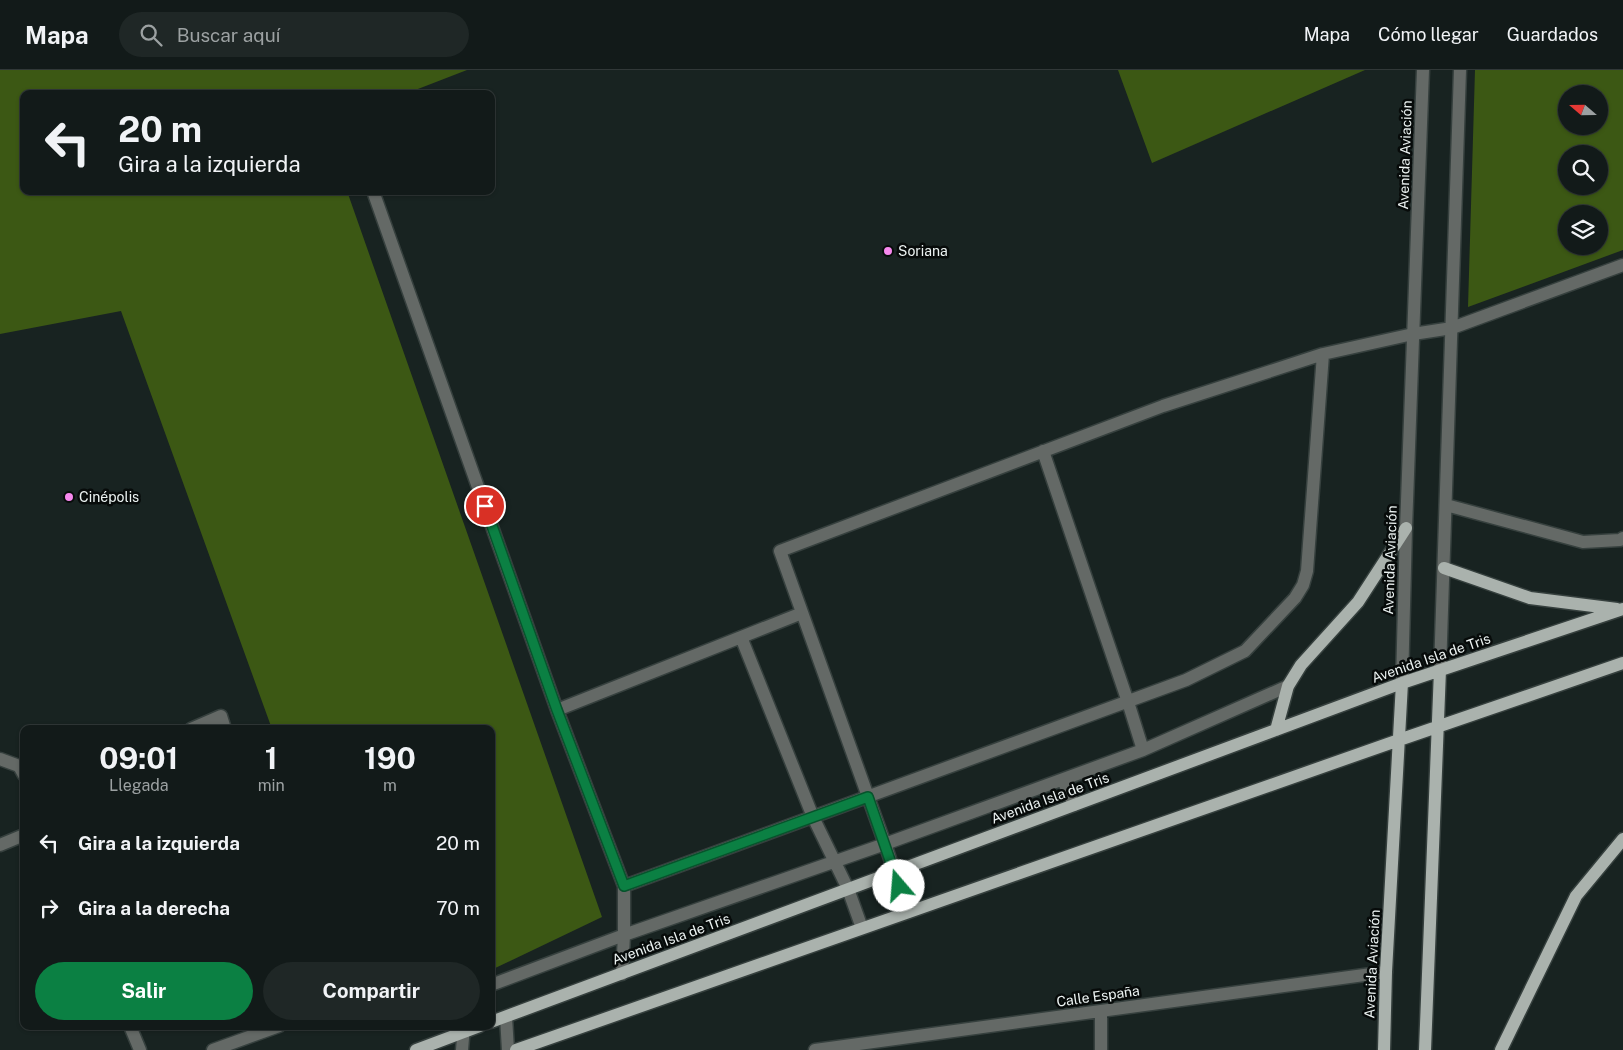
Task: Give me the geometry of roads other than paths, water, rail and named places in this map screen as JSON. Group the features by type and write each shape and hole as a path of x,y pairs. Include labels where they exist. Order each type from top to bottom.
{"main road":[{"path":"1276,730 1288,686 1300,665 1358,602 1406,528"},
{"path":"1444,568 1530,598 1622,609"},
{"name":"Avenida Isla de Tris","path":"495,1021 1402,682 1622,609"},
{"path":"516,1050 1438,726 1623,663"},
{"path":"1425,1050 1440,670"},
{"name":"Avenida Aviación","path":"1384,1050 1386,972 1402,682"},
{"path":"1501,1050 1576,896 1623,839"},
{"path":"416,1050 461,1030"}],"street":[{"name":"Avenida Aviación","path":"1402,682 1423,70"},
{"path":"1440,670 1460,70"},
{"path":"374,195 557,710 624,886 622,974"},
{"path":"908,912 780,550 1163,406 1323,354 1413,334 1452,328 1623,265"},
{"path":"624,886 1128,702 1186,680 1245,651 1295,598 1303,585 1307,571 1323,354"},
{"path":"1043,451 1143,750"},
{"path":"1446,505 1583,542 1620,540 1623,538"},
{"path":"557,710 802,613"},
{"path":"741,637 813,817 848,889 862,928"},
{"path":"495,983 624,935 1064,780 1143,750 1288,686"},
{"path":"200,725 221,716 224,725"},
{"path":"0,759 20,768"},
{"path":"1064,780 1074,805"},
{"path":"0,845 20,837"},
{"name":"Calle España","path":"816,1050 1386,972"},
{"path":"1101,1011 1101,1050"},
{"path":"506,1017 508,1050"},
{"path":"132,1030 140,1050"},
{"path":"213,1050 268,1030"},
{"path":"462,1050 463,1030"}],"place":[{"name":"Soriana","path":"888,251"},
{"name":"Cinépolis","path":"69,497"}]}
